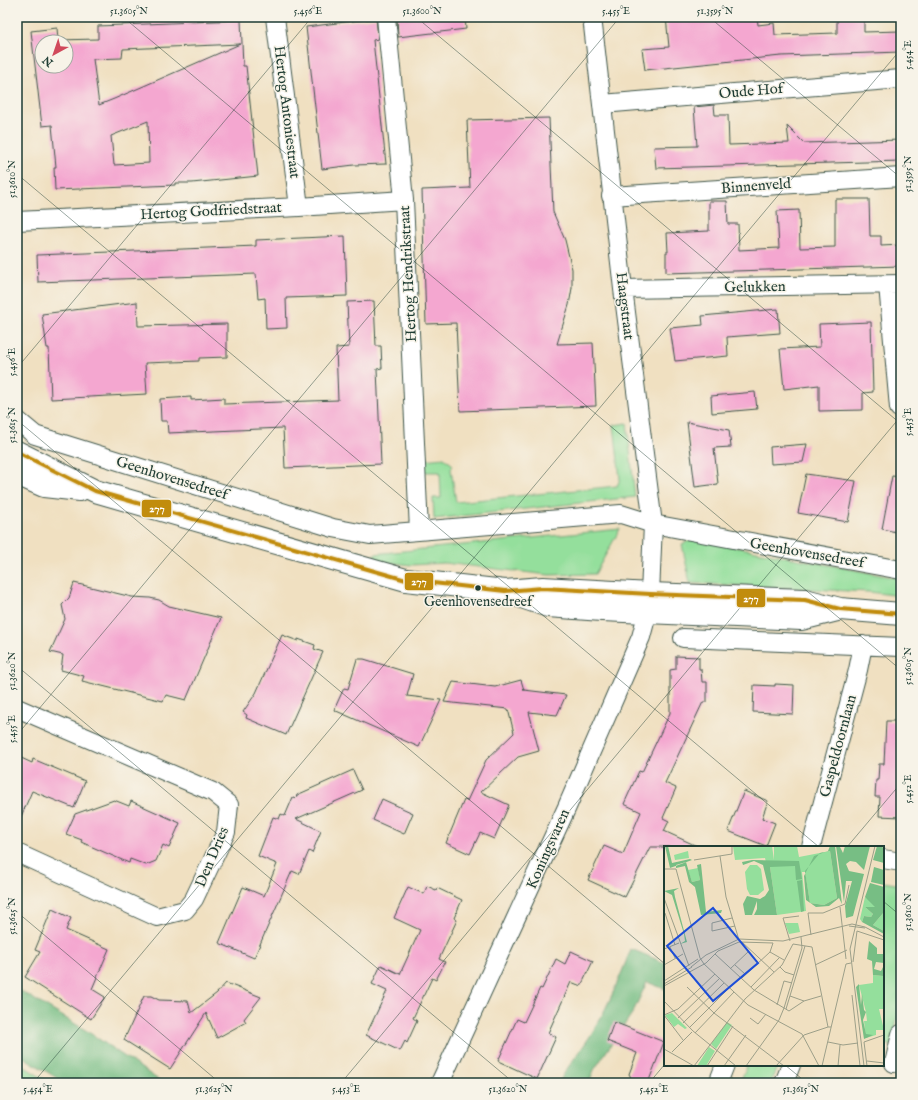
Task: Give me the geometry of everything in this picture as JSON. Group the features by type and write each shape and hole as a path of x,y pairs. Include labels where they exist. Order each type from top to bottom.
{"street":[{"name":"Hertog Antoniestraat","path":"276,17 299,207"},
{"name":"Hertog Hendrikstraat","path":"386,17 404,200 419,531"},
{"name":"Haagstraat","path":"592,17 611,196 653,524 649,603"},
{"name":"Oude Hof","path":"602,104 901,79"},
{"name":"Binnenveld","path":"611,196 901,177"},
{"name":"Hertog Godfriedstraat","path":"17,221 299,207 404,200"},
{"name":"Gelukken","path":"623,289 894,285 899,408"},
{"name":"Geenhovensedreef","path":"17,420 35,435 333,528 370,535 622,514 653,524 901,570"},
{"path":"17,452 95,492"},
{"path":"17,474 44,486 95,492 406,580 505,591 543,588 649,603 805,600 840,609 901,614"},
{"name":"Koningsvaren","path":"440,1083 567,807 641,637 649,603"},
{"path":"683,638 901,647"},
{"name":"Gaspeldoornlaan","path":"813,846 863,645"},
{"name":"Den Dries","path":"17,708 213,792 230,805 226,832 194,899 184,910 157,917 17,853"},
{"path":"884,859 901,862"},
{"path":"893,1062 901,1034"},
{"path":"718,1083 725,1066"},
{"path":"784,1083 791,1066"}],"green space":[{"path":"627,423 635,497 434,519 433,498 441,498 440,472 423,472 423,460 444,458 453,465 451,469 456,502 617,486 620,479 614,425"},
{"path":"620,529 595,574 549,575 444,563 411,565 377,561 374,554"},
{"path":"694,539 901,579 901,596 869,592 690,583 682,544"},
{"path":"884,882 901,885 901,998 892,1046 884,1043"},
{"path":"631,949 664,963 664,989 647,982 633,1012 594,1070 589,1083 559,1083 589,1038 614,991"},
{"path":"17,989 87,1031 163,1083 65,1083 17,1053"},
{"path":"747,1066 778,1066 770,1083 740,1083"},
{"path":"25,1067 50,1083 17,1083 17,1080"}],"building":[{"path":"397,17 465,17 466,29 398,37"},
{"path":"666,17 757,17 758,25 774,23 775,35 837,33 837,17 864,17 864,32 901,31 901,52 781,56 645,70 642,49 669,47"},
{"path":"376,18 378,39 373,40 386,164 354,165 322,169 306,27"},
{"path":"241,20 243,66 246,66 258,176 192,183 175,183 175,185 55,190 54,167 56,167 52,125 42,126 36,74 74,74 74,40 98,39 98,26","holes":["240,44 114,99 99,105 93,59 122,58 123,49","148,121 149,163 114,165 111,136"]},
{"path":"57,28 58,34 34,34 34,57 31,31"},
{"path":"714,105 715,115 728,115 729,145 789,143 787,126 804,143 901,140 901,161 656,168 654,147 697,146 694,107"},
{"path":"549,118 553,212 565,240 572,269 572,288 569,305 557,344 593,343 596,406 460,411 456,323 426,324 422,190 470,188 467,120"},
{"path":"835,199 869,199 870,236 881,236 881,246 901,245 901,266 666,272 666,252 668,252 667,233 709,231 709,201 727,201 728,224 738,224 739,250 779,248 777,211 799,210 800,248 835,247"},
{"path":"345,236 347,296 286,298 287,328 266,329 265,298 258,299 256,274 38,282 37,255 256,246 256,240"},
{"path":"374,301 376,346 381,346 382,368 377,369 381,464 285,468 283,428 168,433 167,421 161,421 160,399 191,397 191,400 224,398 224,404 338,400 336,348 349,347 347,302"},
{"path":"137,302 138,326 227,324 227,357 199,358 199,361 145,363 147,394 51,399 49,348 47,348 42,314"},
{"path":"778,309 780,333 727,337 728,356 675,361 670,328 703,325 702,316"},
{"path":"871,322 873,392 863,393 863,410 819,411 819,385 784,389 780,349 820,347 819,324"},
{"path":"755,392 757,409 712,413 711,396"},
{"path":"687,422 729,430 731,447 714,448 718,484 695,487"},
{"path":"807,444 803,462 771,464 770,447"},
{"path":"806,474 856,481 848,522 798,513"},
{"path":"892,476 901,477 901,533 882,529"},
{"path":"74,583 132,597 159,600 169,606 221,618 186,700 166,695 163,701 82,681 84,676 61,670 63,655 50,652 65,619 62,605 69,598"},
{"path":"282,635 315,645 314,649 323,652 286,735 246,718 247,715 243,712 256,693"},
{"path":"676,656 699,657 699,669 701,669 702,682 707,682 707,702 703,702 665,783 676,788 663,818 669,821 664,831 697,846 650,847 625,897 588,880 604,846 623,854 641,812 624,804 639,771 642,772 670,713 670,670 676,669"},
{"path":"357,659 364,659 413,674 407,696 441,700 419,747 334,710 344,688 348,689"},
{"path":"521,680 524,690 566,695 557,715 529,712 539,751 518,757 481,792 509,805 494,839 480,833 470,854 446,843 464,800 467,801 486,760 514,733 508,709 444,702 453,682 495,687"},
{"path":"775,684 794,685 793,714 753,712 754,685 775,686"},
{"path":"886,721 901,721 901,817 879,816 880,797 875,797 879,764 884,764"},
{"path":"17,756 32,763 33,759 85,781 74,808 32,791 17,826"},
{"path":"353,770 362,790 296,819 321,831 312,853 309,851 299,874 292,871 254,958 219,943 243,887 264,896 277,864 258,856 273,817 279,819 281,814 285,816 293,797 296,798 297,795"},
{"path":"744,791 768,801 762,818 775,823 766,846 728,831"},
{"path":"382,799 413,813 404,834 373,820"},
{"path":"114,800 129,806 131,801 180,823 169,848 163,845 156,861 146,865 130,859 129,863 81,842 82,840 66,834 75,814"},
{"path":"427,886 436,890 437,888 462,900 454,918 457,920 439,959 445,962 436,980 432,978 413,1018 417,1021 407,1043 405,1041 400,1051 366,1035 387,991 372,984 381,965 400,974 420,930 394,918 408,887 424,894"},
{"path":"52,909 71,918 66,930 109,949 92,989 105,997 91,1019 25,977 40,952 35,950"},
{"path":"571,951 593,961 581,986 571,982 548,1033 556,1037 537,1079 498,1061 517,1019 524,1022 556,959 565,964"},
{"path":"226,983 261,997 244,1019 246,1022 217,1038 206,1013 170,1069 124,1040 144,996 151,996 159,1000 188,1001 191,1013 217,993"},
{"path":"614,1022 664,1042 648,1083 634,1083 629,1074 637,1053 607,1041"}],"transit line":[{"name":"277","path":"17,452 95,491 406,580 505,591 543,588 805,600 840,609 901,614"}],"place":[{"name":"Geenhovensedreef","path":"478,588"}]}
